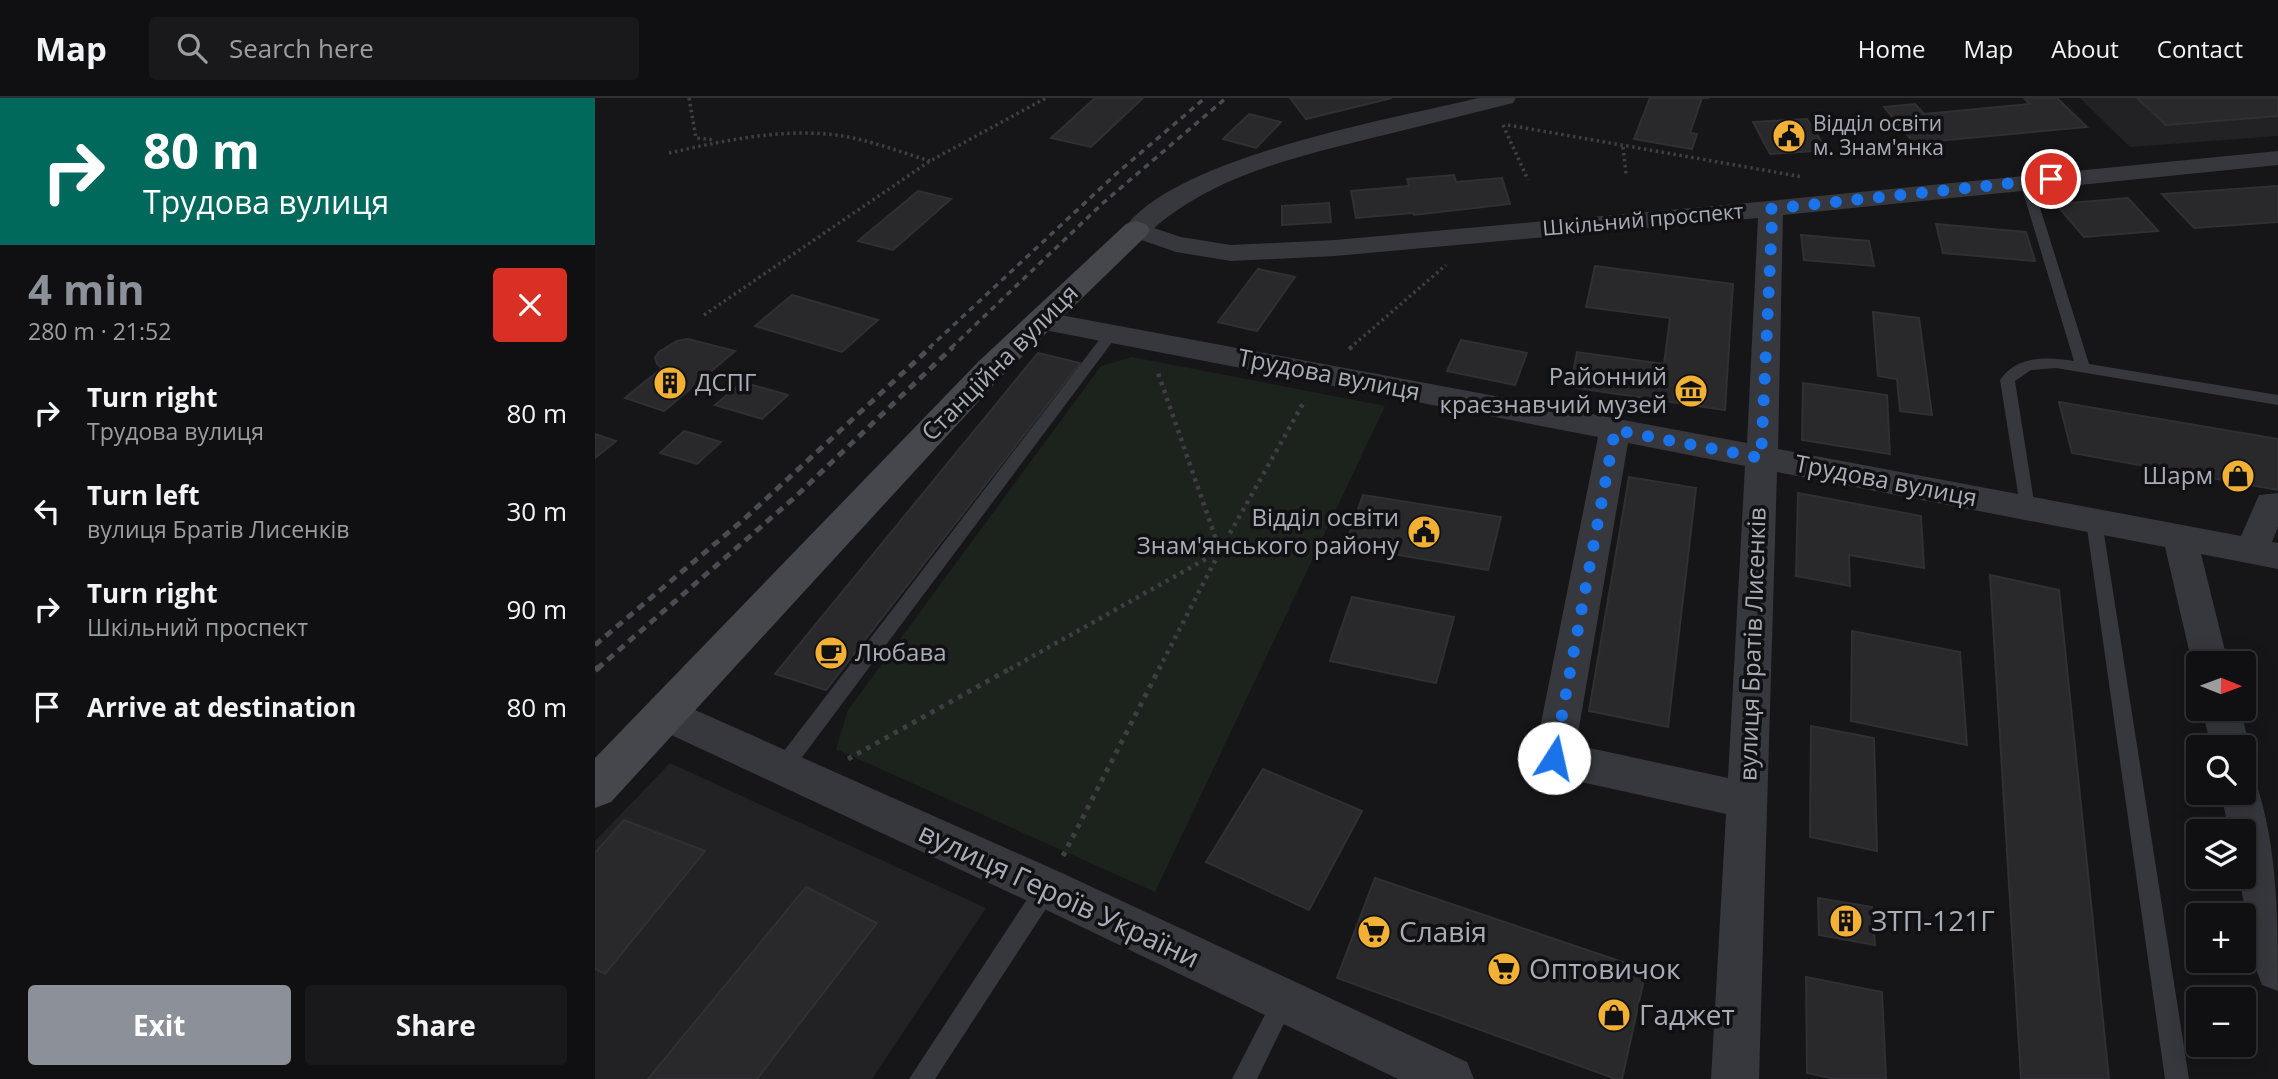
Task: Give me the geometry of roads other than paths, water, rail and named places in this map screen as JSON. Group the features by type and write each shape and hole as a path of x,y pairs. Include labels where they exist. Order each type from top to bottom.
{"street":[{"name":"Станційна вулиця","path":"595,788 990,369 1039,320 1166,205 1237,169 1287,152 1505,98"},
{"name":"Шкільний проспект","path":"1136,230 1176,244 1231,253 1335,248 1769,209 2278,158"},
{"name":"вулиця Братів Лисенків","path":"1735,1079 1772,221 1769,209"},
{"name":"Трудова вулиця","path":"1039,320 2265,554"},
{"path":"1615,430 1554,758 1746,800"},
{"path":"2265,554 2271,504 2278,505"},
{"path":"2180,538 2207,651"},
{"name":"вулиця Героїв України","path":"666,714 1047,888 1450,1079"},
{"path":"2244,805 2278,969"}],"lane":[{"path":"2026,182 2083,367"},
{"path":"797,773 1111,334"},
{"path":"2027,508 2007,380 2016,368 2034,363 2056,363 2278,400"},
{"path":"2094,521 2177,1079"},
{"path":"921,1079 1047,888"},
{"path":"1244,1079 1284,1001"}],"railway":[{"path":"929,348 1117,173 1205,98"},
{"path":"951,348 1103,203 1226,98"},
{"path":"595,645 742,521 931,347"},
{"path":"597,669 794,498 953,347"},
{"path":"595,670 599,667"}],"place":[{"name":"Відділ освіти м. Знам'янка","path":"1789,136"},
{"name":"ДСПГ","path":"670,383"},
{"name":"Районний краєзнавчий музей","path":"1691,391"},
{"name":"Шарм","path":"2238,476"},
{"name":"Відділ освіти Знам'янського району","path":"1424,532"},
{"name":"Любава","path":"831,653"},
{"name":"ЗТП-121Г","path":"1846,921"},
{"name":"Славія","path":"1374,932"},
{"name":"Оптовичок","path":"1504,969"},
{"name":"Гаджет","path":"1614,1015"}]}
